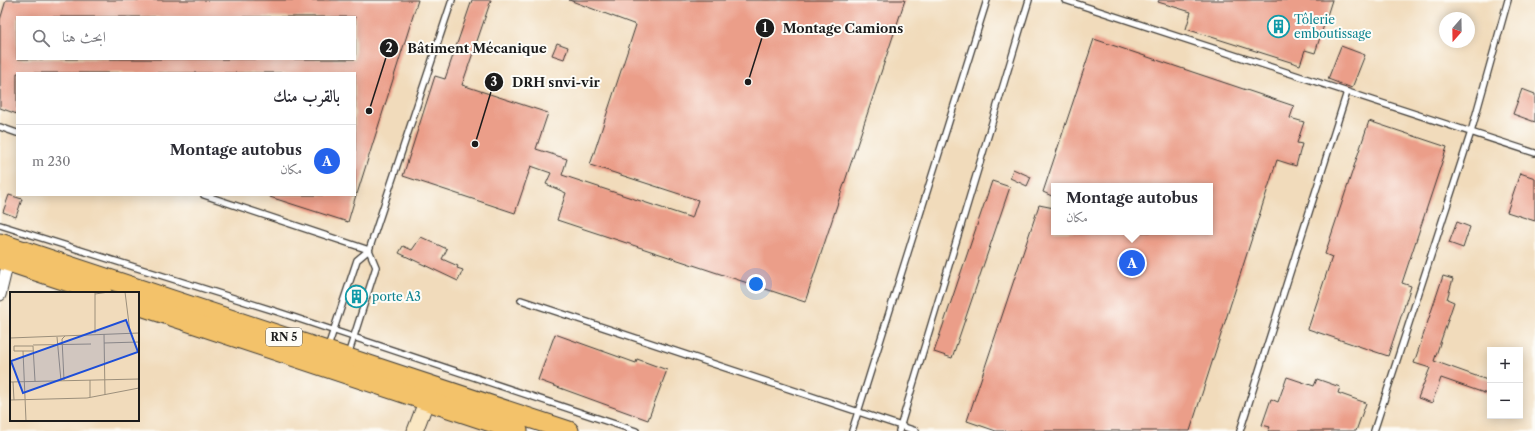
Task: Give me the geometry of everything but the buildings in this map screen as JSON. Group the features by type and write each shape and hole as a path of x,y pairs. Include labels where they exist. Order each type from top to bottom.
{"highway":[{"name":"RN 5","path":"0,243 569,431"},
{"path":"4,260 99,292"},
{"name":"RN 5","path":"139,305 426,402 518,431"}],"street":[{"path":"0,294 4,260"},
{"path":"415,431 426,402"}],"lane":[{"path":"326,351 357,260 370,250 452,0"},
{"path":"852,431 986,0"},
{"path":"900,428 1029,0"},
{"path":"1065,0 1535,153"},
{"path":"1374,431 1471,132 1507,1"},
{"path":"1240,431 1347,92"},
{"path":"0,127 16,133"},
{"path":"207,196 370,250"},
{"path":"0,225 333,331 636,431"},
{"path":"347,358 376,267 370,250"},
{"path":"521,300 859,412 900,428 916,431"}],"place":[{"name":"Tôlerie emboutissage","path":"1279,27"},
{"name":"Montage Camions","path":"748,82"},
{"name":"Bâtiment Mécanique","path":"369,111"},
{"name":"DRH snvi-vir","path":"475,144"},
{"name":"Montage autobus","path":"1132,263"},
{"name":"porte A3","path":"357,297"}]}
